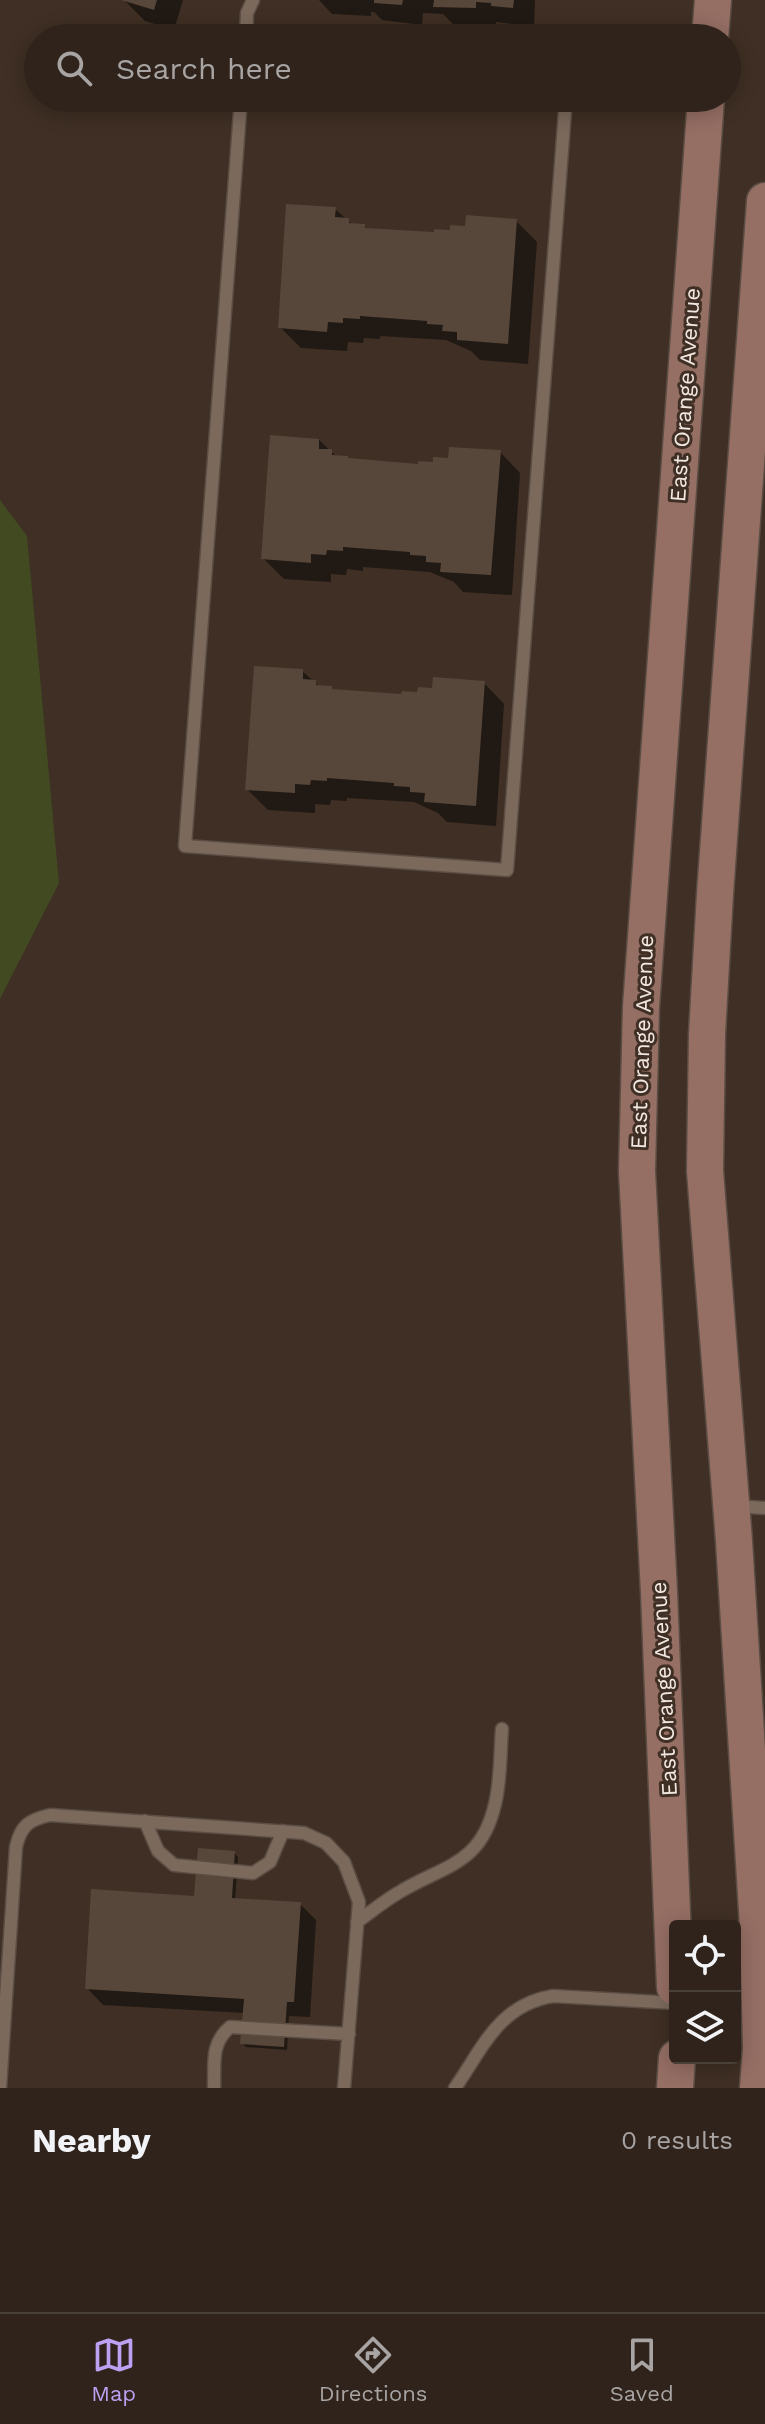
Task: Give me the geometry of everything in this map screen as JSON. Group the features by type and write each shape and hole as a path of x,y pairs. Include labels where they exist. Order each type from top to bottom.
{"street":[{"path":"711,24 713,0"},
{"name":"East Orange Avenue","path":"672,1920 637,1171 641,1007 705,112"},
{"path":"758,2088 761,2049 748,1507 705,1171 707,1034 716,878 765,201"},
{"path":"675,2088 677,2064"}],"lane":[{"path":"245,6 253,0"},
{"path":"240,112 185,846 507,870 565,112"},
{"path":"357,1922 399,1892 447,1870 472,1851 485,1832 495,1803 502,1729"},
{"path":"0,2088 16,1847 20,1831 30,1820 50,1815 304,1833 326,1843 344,1862 359,1902 344,2088"},
{"path":"145,1821 158,1851 174,1865 253,1873 270,1862 283,1831"},
{"path":"455,2088 503,2019 515,2008 534,1999 553,1996 669,2003"},
{"path":"214,2088 215,2048 220,2036 230,2027 349,2034"}],"green space":[{"path":"0,500 27,536 59,883 0,999"}],"building":[{"path":"121,0 157,0 154,10"},
{"path":"374,0 403,0 402,5 374,3"},
{"path":"434,0 476,0 476,8 433,7"},
{"path":"476,0 514,0 513,8 491,6 491,3"},
{"path":"286,204 336,207 335,217 349,218 349,223 365,224 365,228 434,232 434,229 450,230 450,225 465,226 466,215 517,219 508,344 457,340 457,332 442,331 443,325 427,324 427,321 360,316 360,319 343,318 343,323 328,322 327,332 278,328"},
{"path":"270,435 319,439 319,449 332,449 332,455 418,464 418,461 433,462 433,457 448,458 449,447 501,450 491,575 440,572 441,563 426,562 426,556 410,555 410,552 343,547 343,551 327,550 326,555 311,554 311,563 261,559"},
{"path":"254,666 303,669 303,679 316,680 316,685 332,686 332,689 401,694 402,691 417,692 418,687 432,688 433,677 485,681 476,806 424,802 425,793 410,792 410,787 394,786 394,783 327,778 327,781 311,780 310,785 295,784 295,793 245,790"},
{"path":"198,1848 235,1851 232,1898 301,1902 294,2002 287,2002 284,2047 240,2044 244,1999 85,1989 91,1889 194,1896"}]}
